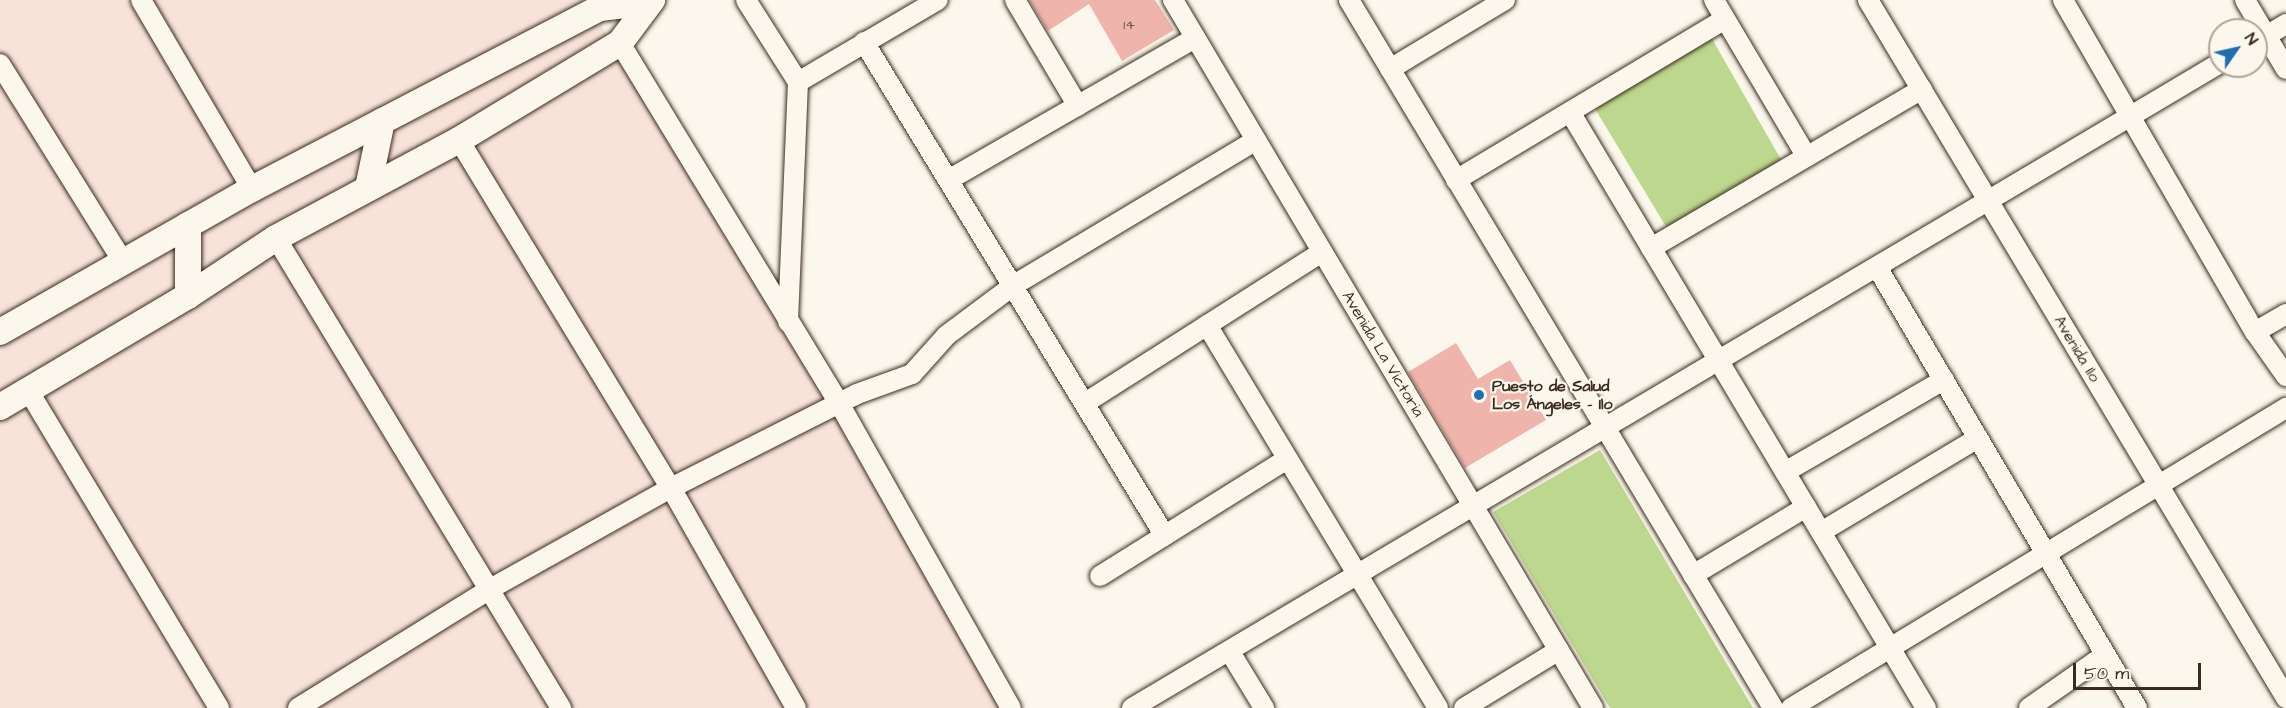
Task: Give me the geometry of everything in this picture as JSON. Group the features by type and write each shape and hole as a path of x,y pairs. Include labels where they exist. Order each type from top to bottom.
{"street":[{"path":"141,0 252,189"},
{"path":"0,406 188,296 276,238 459,140 620,43 651,0"},
{"path":"0,332 252,189 600,8 651,0"},
{"path":"746,0 798,82 788,321"},
{"path":"798,82 938,0"},
{"path":"1015,0 1078,106"},
{"name":"Avenida La Victoria","path":"1173,0 1593,708"},
{"path":"1349,0 1773,708"},
{"path":"1390,69 1505,0"},
{"path":"1714,0 1808,157"},
{"name":"Avenida Ilo","path":"1868,0 2286,698"},
{"path":"2063,0 2255,332 2286,376"},
{"path":"2245,0 2252,18"},
{"path":"1456,180 1725,19"},
{"path":"2268,35 2286,24"},
{"path":"950,178 1195,38"},
{"path":"864,42 950,178 1165,536"},
{"path":"620,43 839,403 1011,708"},
{"path":"2268,47 2286,69"},
{"path":"0,64 124,263"},
{"path":"1132,708 2208,70"},
{"path":"1651,248 1922,89"},
{"path":"1570,112 1926,708"},
{"path":"368,188 382,121"},
{"path":"459,140 671,488 796,708"},
{"path":"298,708 490,589 671,488 839,403 912,374 947,335 1014,285 1256,140"},
{"path":"188,225 188,296"},
{"path":"276,238 561,708"},
{"path":"1085,403 1322,252"},
{"path":"1877,267 2137,708"},
{"path":"2255,332 2286,314"},
{"path":"1207,325 1438,708"},
{"path":"1785,472 1944,380"},
{"path":"28,390 219,708"},
{"path":"1791,708 2286,408"},
{"path":"1821,532 1978,438"},
{"path":"1100,576 1287,459"},
{"path":"1693,575 1806,507"},
{"path":"1464,708 1559,650"},
{"path":"1230,651 1264,708"},
{"path":"2029,708 2105,655"}],"shaded area":[{"path":"0,0 586,0 1010,708 0,708"}],"green space":[{"path":"1711,37 1783,163 1668,230 1594,107"},
{"path":"1600,450 1753,708 1610,708 1493,512"}],"building":[{"path":"1029,0 1155,0 1174,30 1122,61 1089,4 1048,31"},
{"path":"1456,343 1478,379 1510,360 1546,420 1465,468 1408,372"}],"place":[{"name":"Puesto de Salud Los Ángeles - Ilo","path":"1479,395"}]}
